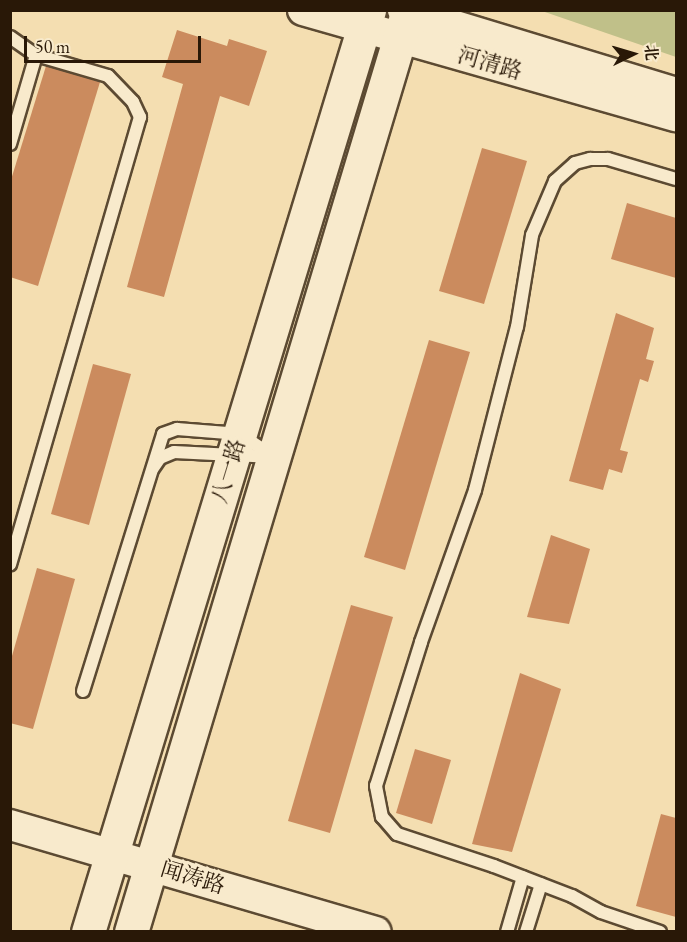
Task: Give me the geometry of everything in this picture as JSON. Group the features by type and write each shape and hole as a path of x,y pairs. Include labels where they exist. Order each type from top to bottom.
{"main road":[{"name":"八一路","path":"131,932 405,18"},
{"name":"八一路","path":"88,932 367,19"}],"street":[{"name":"河清路","path":"303,10 367,19 405,18 676,93"},
{"name":"河清路","path":"405,18 676,116"},
{"name":"闻涛路","path":"10,825 150,864 375,932"}],"lane":[{"path":"10,37 36,55 108,76 133,102 140,117 10,565"},
{"path":"10,144 36,55"},
{"path":"660,932 601,912 523,877 397,834 382,817 376,786 421,642 475,490 517,327 532,235 555,181 575,163 590,159 608,159 676,179"},
{"path":"83,691 159,439 168,429 236,444 274,457"},
{"path":"149,474 160,458 174,452 236,444 274,457"},
{"path":"507,932 523,877"},
{"path":"526,932 541,884"}],"green space":[{"path":"542,11 676,11 676,57"}],"building":[{"path":"177,30 227,46 229,39 267,51 249,106 220,96 164,297 127,287 183,84 162,77"},
{"path":"46,66 100,82 38,286 10,277 10,183"},
{"path":"482,148 527,161 484,304 439,291"},
{"path":"627,203 676,218 676,278 611,259"},
{"path":"616,313 654,328 646,359 654,361 648,382 640,379 620,450 628,452 622,473 609,469 603,490 569,481"},
{"path":"429,340 470,352 405,570 364,557"},
{"path":"93,364 131,374 89,525 51,514"},
{"path":"551,535 590,549 569,624 527,617"},
{"path":"37,568 75,579 33,729 10,723 10,663"},
{"path":"351,605 393,617 330,833 288,821"},
{"path":"520,673 561,689 512,852 472,844"},
{"path":"415,749 451,760 432,824 396,813"},
{"path":"661,814 676,818 676,917 636,906"}]}
